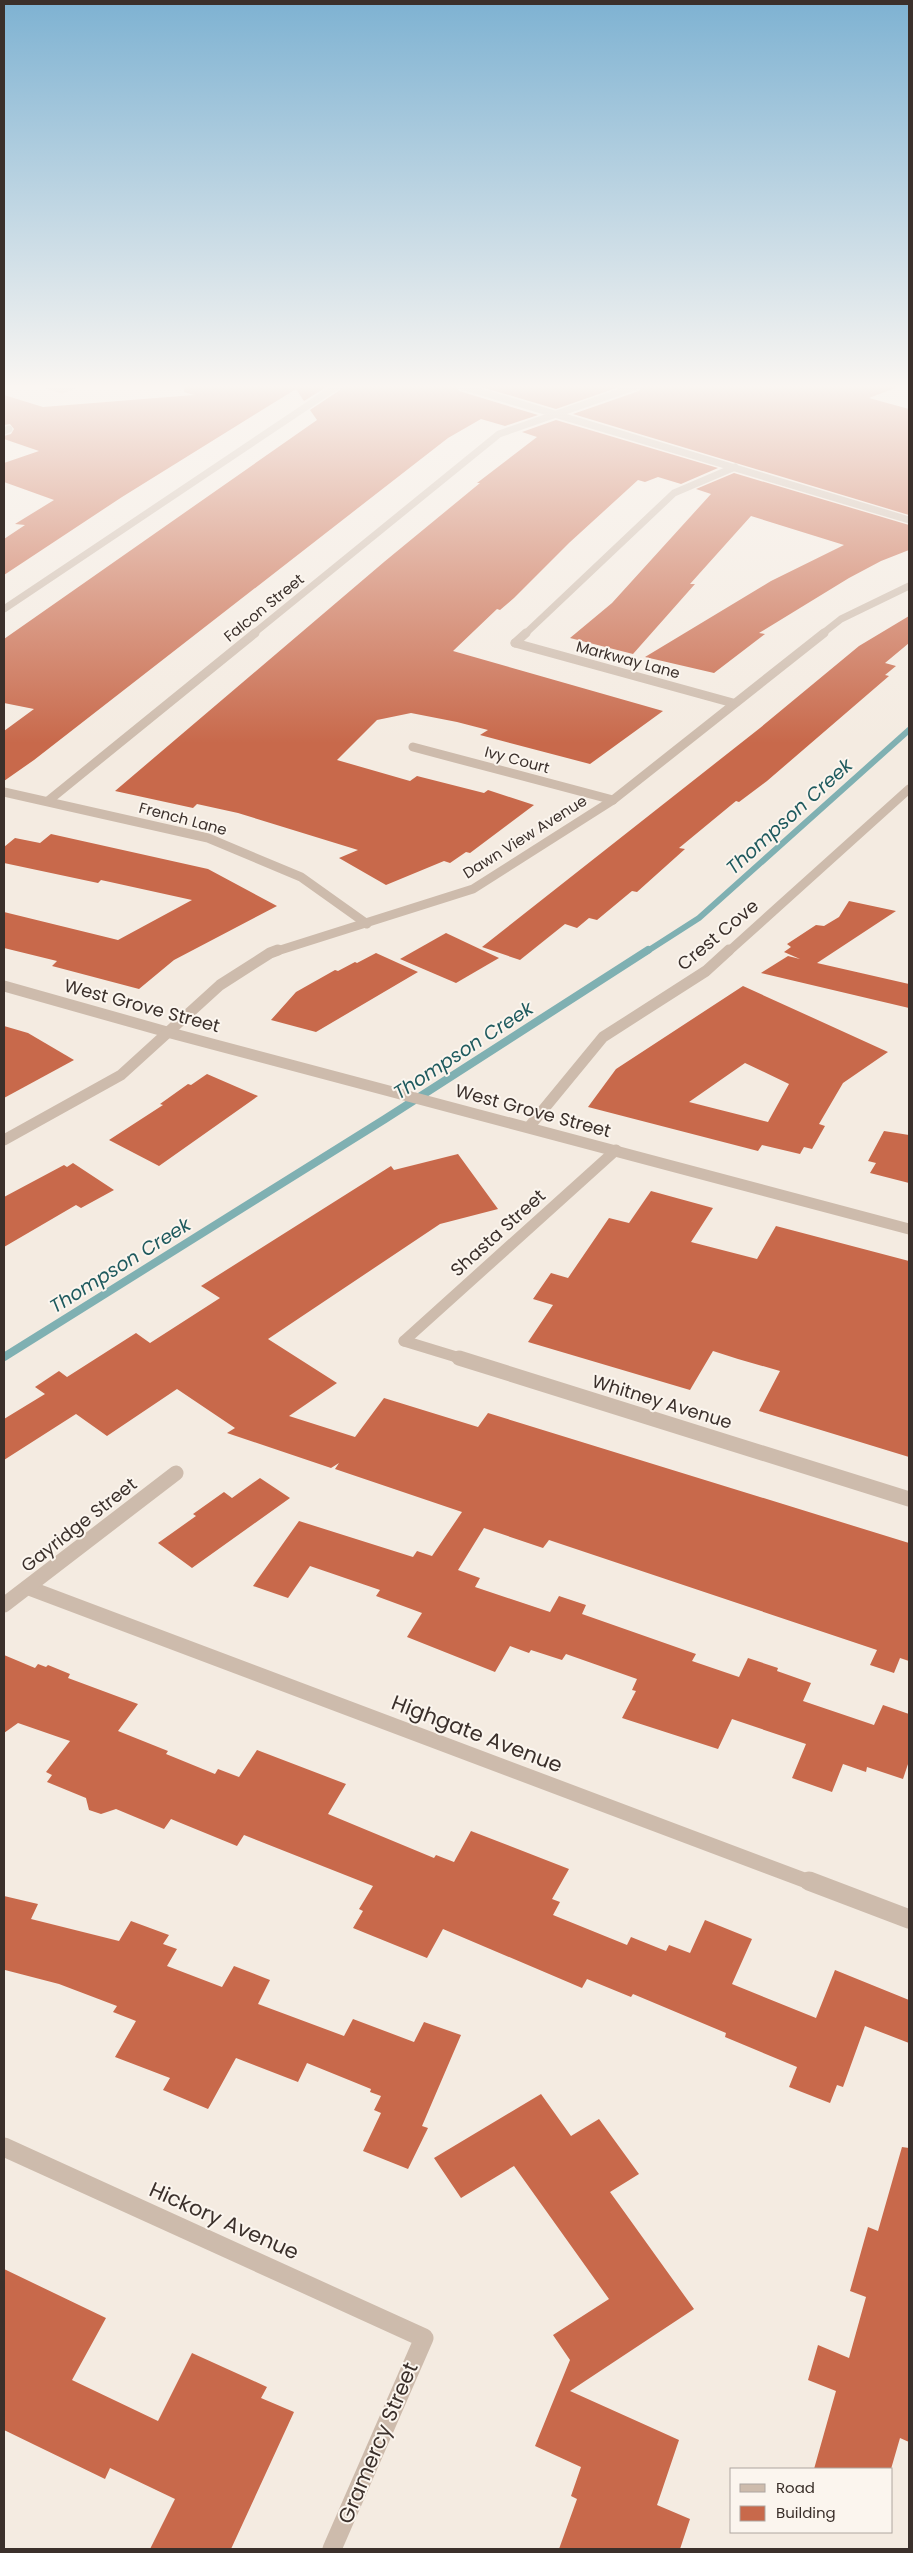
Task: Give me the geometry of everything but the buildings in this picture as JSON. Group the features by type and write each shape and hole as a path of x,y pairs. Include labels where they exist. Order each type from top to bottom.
{"street":[{"path":"4,609 159,505"},
{"name":"Falcon Street","path":"48,801 412,505"},
{"name":"Markway Lane","path":"661,505 515,643 733,704"},
{"path":"860,505 909,520"},
{"name":"Dawn View Avenue","path":"4,1140 121,1076 220,985 270,953 367,924 472,889 613,800 841,619 909,586"},
{"name":"Ivy Court","path":"413,747 613,800"},
{"name":"Crest Cove","path":"529,1127 602,1037 706,971 909,789"},
{"name":"French Lane","path":"4,792 208,838 301,877 367,924"},
{"name":"West Grove Street","path":"4,986 167,1032 909,1229"},
{"name":"Shasta Street","path":"404,1341 616,1150"},
{"name":"Whitney Avenue","path":"404,1341 909,1499"},
{"name":"Gayridge Street","path":"4,1606 176,1473"},
{"name":"Highgate Avenue","path":"29,1588 909,1919"},
{"name":"Hickory Avenue","path":"4,2147 424,2338"},
{"name":"Gramercy Street","path":"332,2549 424,2338"}],"waterway":[{"name":"Thompson Creek","path":"646,952 699,918 909,730"},
{"name":"Thompson Creek","path":"4,1357 385,1119 648,950"}]}
